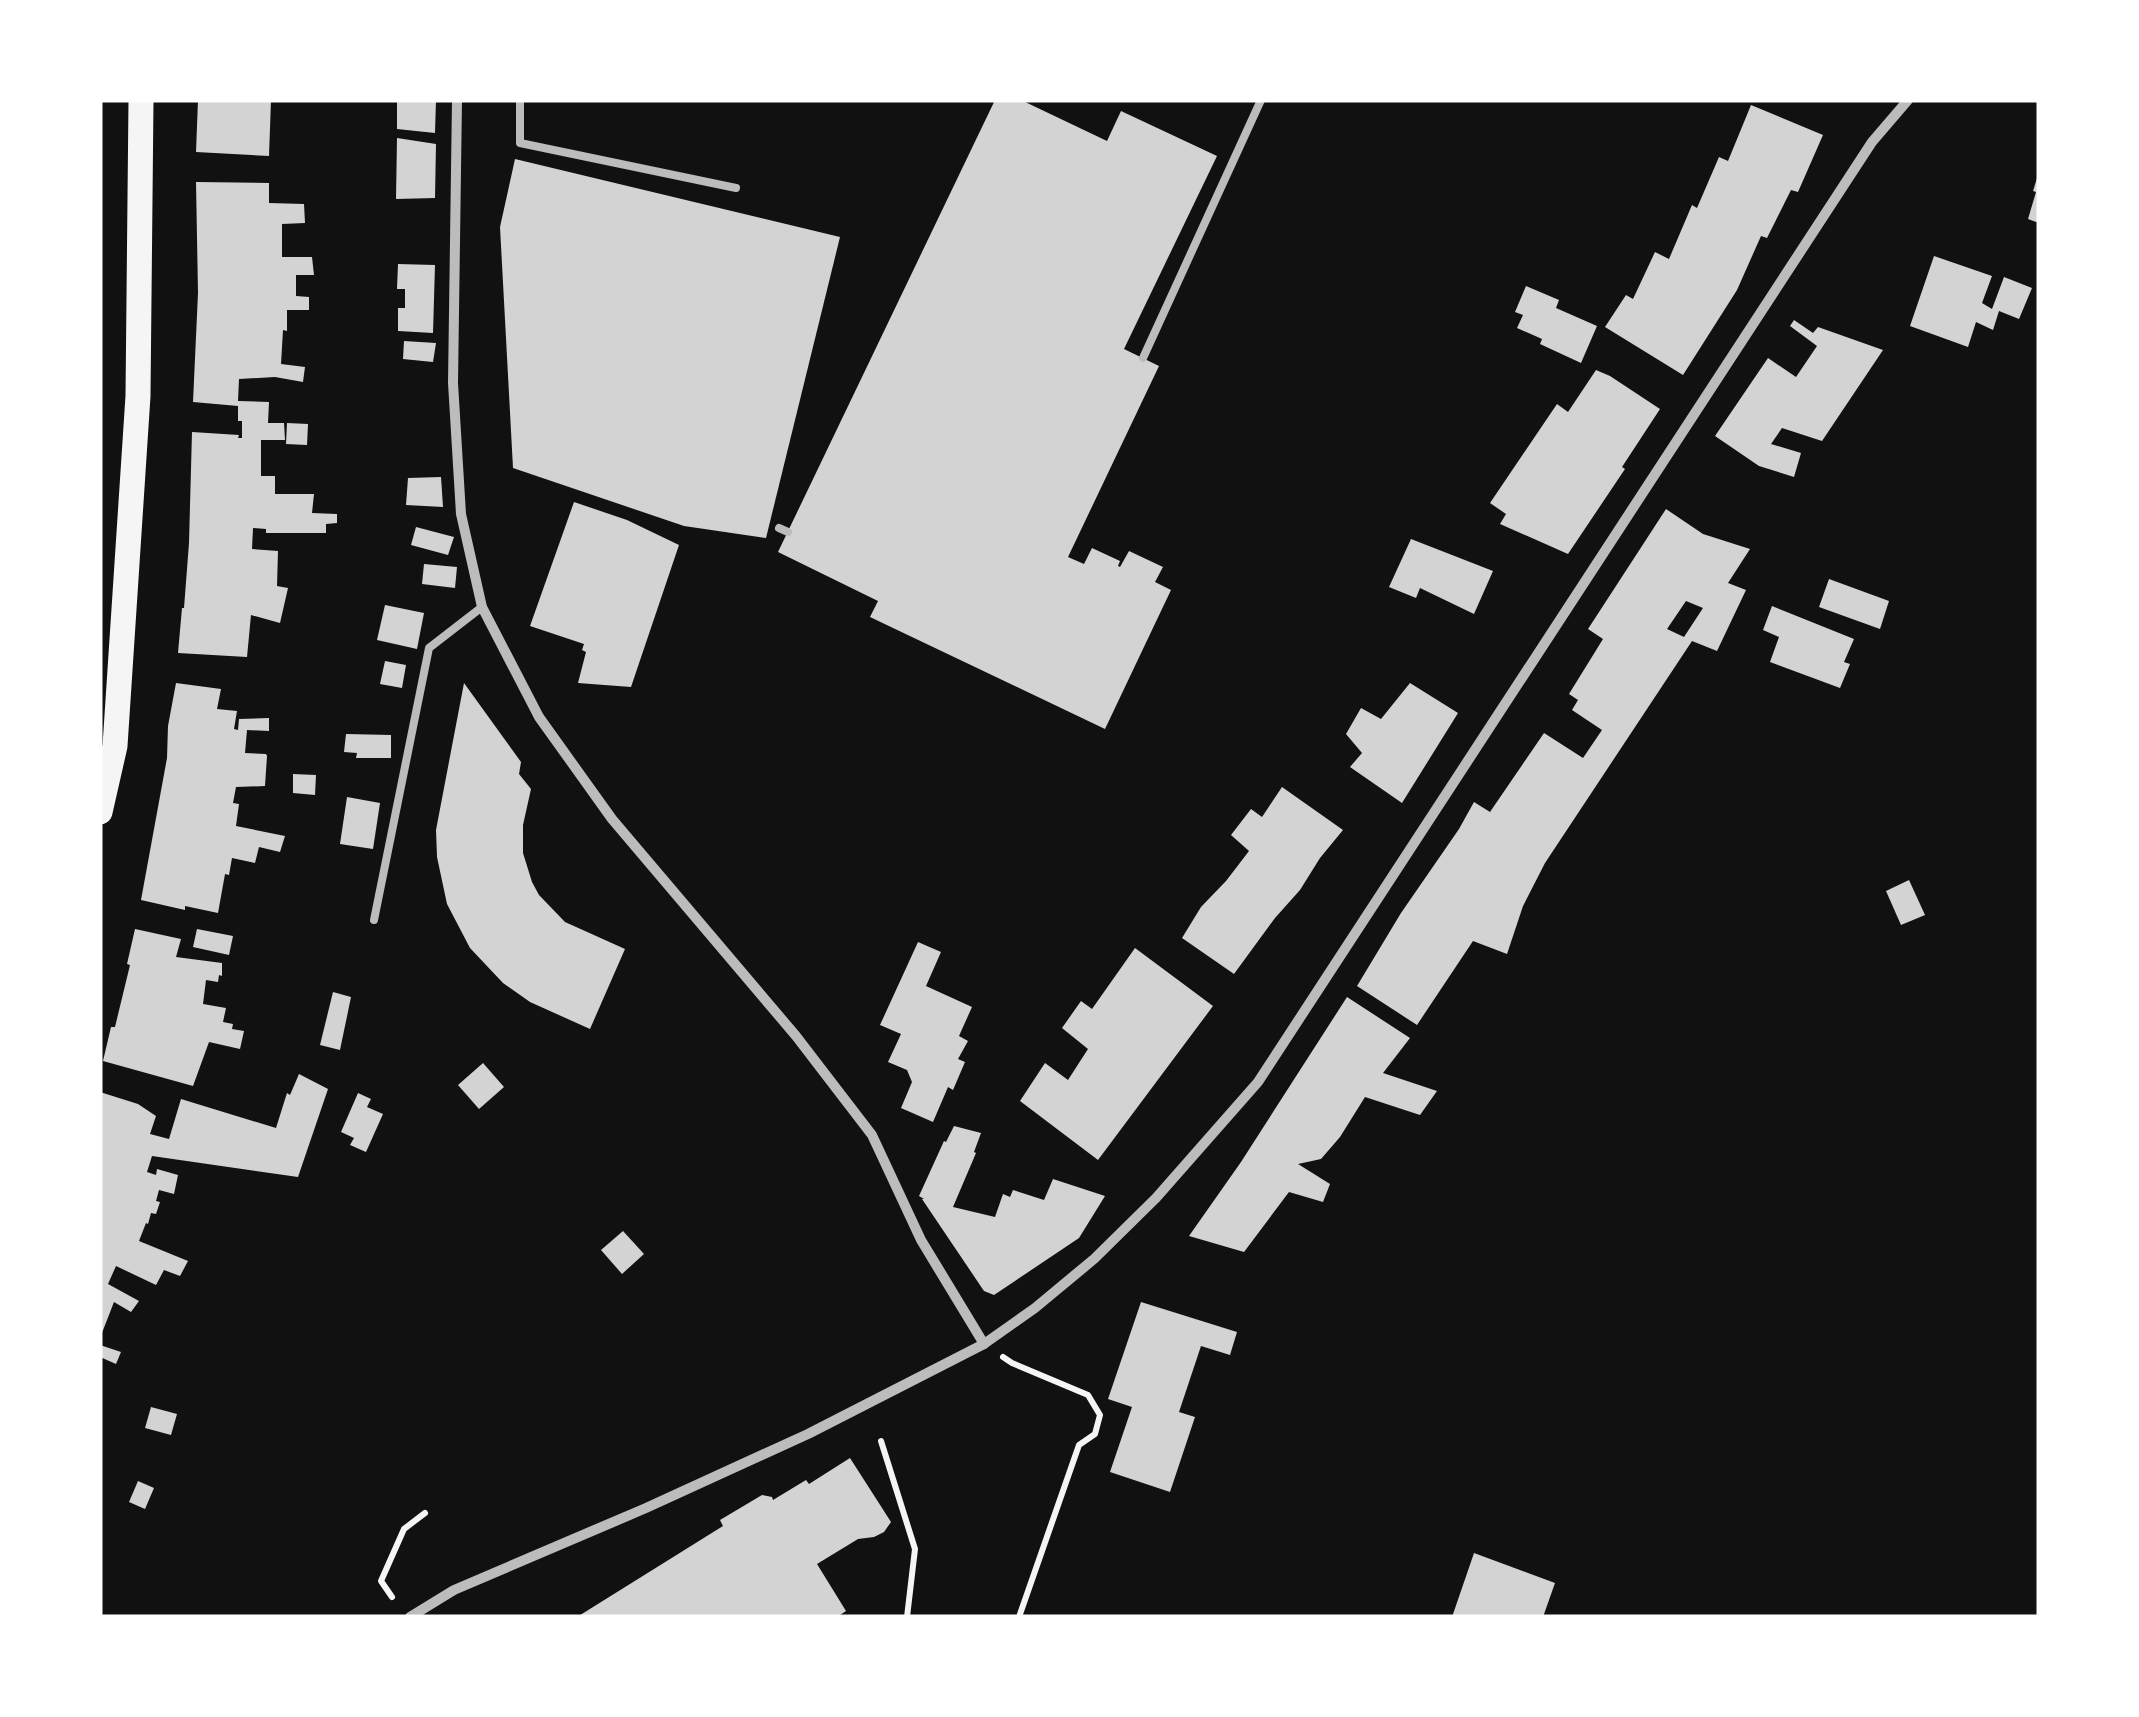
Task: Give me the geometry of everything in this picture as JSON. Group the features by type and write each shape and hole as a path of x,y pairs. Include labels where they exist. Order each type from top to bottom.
{"main road":[{"path":"100,812 115,746 138,396 141,100"}],"street":[{"path":"457,100 453,382 461,514 482,607 539,717 612,819 796,1036 872,1135 921,1240 984,1344"},
{"path":"410,1617 454,1590 808,1434 984,1344 1094,1259 1156,1198 1258,1082 1872,142 1908,100"}],"lane":[{"path":"520,100 520,143 736,188"},
{"path":"1142,358 1261,100"},
{"path":"374,920 429,648 482,607"}],"path":[{"path":"984,1344 1012,1363 1088,1394 1100,1415 1095,1434 1079,1446 1020,1617"},
{"path":"881,1441 915,1549 906,1617"},
{"path":"392,1597 381,1581 404,1529 425,1513"}],"building":[{"path":"198,100 271,100 269,156 196,152"},
{"path":"397,100 436,100 435,133 397,129"},
{"path":"995,100 1021,100 1107,141 1121,111 1217,156 1124,349 1159,366 1068,557 1084,564 1092,548 1120,561 1120,567 1129,551 1163,567 1155,582 1171,590 1105,729 870,617 878,601 778,552"},
{"path":"1751,105 1823,135 1798,192 1791,190 1767,238 1761,236 1737,290 1683,375 1605,327 1626,295 1633,299 1655,252 1669,259 1692,205 1697,208 1719,157 1728,161"},
{"path":"397,138 436,144 435,198 396,199"},
{"path":"515,159 840,237 766,538 684,526 513,468 500,227"},
{"path":"2039,175 2039,223 2028,219"},
{"path":"196,182 269,183 269,203 304,204 305,223 282,224 282,257 312,257 314,275 296,275 296,296 309,297 309,310 287,310 287,331 283,330 281,364 305,367 303,382 275,377 239,379 238,401 269,402 268,423 284,423 285,440 261,440 261,476 275,476 275,494 314,494 312,513 337,514 337,523 326,524 326,533 266,533 266,529 253,528 252,549 278,551 277,586 288,588 280,623 251,615 247,657 178,653 189,543 192,432 242,438 238,406 193,402 198,293"},
{"path":"1934,256 1992,276 1982,303 1992,309 2004,277 2032,288 2019,319 1999,311 1993,330 1976,322 1968,347 1910,326"},
{"path":"398,264 435,265 433,333 398,331 398,308 405,308 405,289 397,289"},
{"path":"1526,286 1559,300 1556,308 1597,326 1581,363 1540,344 1542,339 1517,328 1523,315 1515,312"},
{"path":"1794,320 1813,333 1818,327 1883,350 1822,441 1782,428 1771,444 1801,453 1794,477 1759,466 1715,436 1768,358 1796,377 1817,346 1790,326"},
{"path":"404,341 436,343 433,362 403,359"},
{"path":"1596,370 1660,409 1568,554 1500,524 1506,514 1490,503 1557,404 1568,412"},
{"path":"287,423 308,424 307,445 286,444"},
{"path":"441,477 443,507 406,505 408,478"},
{"path":"574,502 627,520 679,545 631,687 578,683 586,652 582,650 584,644 530,626"},
{"path":"1666,509 1703,534 1750,549 1728,583 1746,590 1717,651 1692,641 1545,863 1523,906 1507,954 1473,941 1417,1025 1357,986 1474,802 1490,812 1544,733 1583,758 1602,730 1572,710 1578,700 1569,694 1603,639 1588,629","holes":["1686,601 1703,608 1684,637 1667,629"]},
{"path":"416,527 454,537 448,555 411,545"},
{"path":"1411,539 1493,571 1474,614 1420,588 1416,598 1389,587"},
{"path":"424,564 457,567 455,588 422,584"},
{"path":"1829,579 1889,601 1880,629 1819,607"},
{"path":"385,605 424,613 417,649 377,640"},
{"path":"1772,606 1854,639 1844,662 1850,664 1840,688 1770,662 1779,637 1763,630"},
{"path":"385,661 406,665 402,688 380,684"},
{"path":"176,683 221,689 217,709 237,711 234,729 238,730 239,719 269,718 269,731 247,730 245,753 267,756 265,786 236,787 236,826 285,836 280,852 259,847 255,863 232,858 218,913 141,900 167,758"},
{"path":"464,683 521,762 519,774 531,789 523,825 523,853 539,895 565,922 625,949 590,1029 530,1002 503,983 470,948 447,904 436,830"},
{"path":"1410,683 1458,713 1402,803 1350,767 1362,753 1346,734 1361,708 1381,719"},
{"path":"346,734 391,735 391,758 356,758 357,753 344,752"},
{"path":"293,774 316,775 315,795 293,793"},
{"path":"1282,787 1343,830 1234,974 1182,938 1201,907 1249,851 1231,835 1251,809 1262,817"},
{"path":"347,797 380,803 373,849 340,844"},
{"path":"1909,880 1925,915 1901,925 1886,891"},
{"path":"135,929 181,939 176,957 222,963 218,982 206,980 203,1004 226,1008 223,1022 244,1031 240,1049 209,1042 193,1086 103,1061 111,1027 115,1027"},
{"path":"197,929 233,936 229,955 193,947"},
{"path":"918,942 941,952 926,986 972,1007 959,1036 968,1041 958,1059 965,1062 953,1090 948,1087 933,1122 901,1108 912,1082 907,1070 888,1062 901,1034 880,1025"},
{"path":"1135,948 1213,1006 1098,1160 1020,1101 1045,1063 1068,1080 1088,1049 1062,1028 1081,1001 1092,1009"},
{"path":"333,992 351,997 340,1050 320,1045"},
{"path":"1347,997 1410,1038 1383,1073 1437,1091 1420,1115 1365,1097 1321,1159 1298,1164 1330,1184 1323,1202 1289,1192 1244,1252 1189,1236 1241,1162"},
{"path":"483,1063 504,1087 479,1109 458,1085"},
{"path":"299,1074 328,1089 298,1177 152,1156 147,1172 156,1175 157,1169 178,1175 174,1194 159,1190 156,1214 151,1213 139,1241 188,1261 180,1276 164,1270 156,1285 116,1266 108,1284 139,1301 131,1312 114,1302 100,1338 100,1092 138,1104 156,1116 150,1134 169,1139 181,1099 276,1128 287,1093 290,1095"},
{"path":"358,1093 371,1099 367,1107 383,1114 366,1152 350,1145 354,1138 341,1132"},
{"path":"954,1126 981,1133 953,1207 995,1217 1003,1194 1010,1197 1013,1190 1044,1200 1053,1179 1105,1196 1079,1238 994,1295 984,1291 919,1196"},
{"path":"623,1231 644,1254 622,1274 601,1250"},
{"path":"1141,1302 1237,1332 1230,1355 1201,1346 1179,1412 1195,1417 1170,1492 1110,1472 1132,1407 1108,1399"},
{"path":"100,1345 121,1352 116,1364 100,1357"},
{"path":"151,1407 177,1414 171,1435 145,1428"},
{"path":"850,1458 891,1522 884,1532 858,1539 817,1564 846,1611 837,1617 577,1617 723,1526 720,1520 762,1495 773,1500 806,1480 809,1484"},
{"path":"138,1481 154,1488 145,1509 129,1502"},
{"path":"1474,1553 1555,1583 1543,1617 1452,1617"}]}
